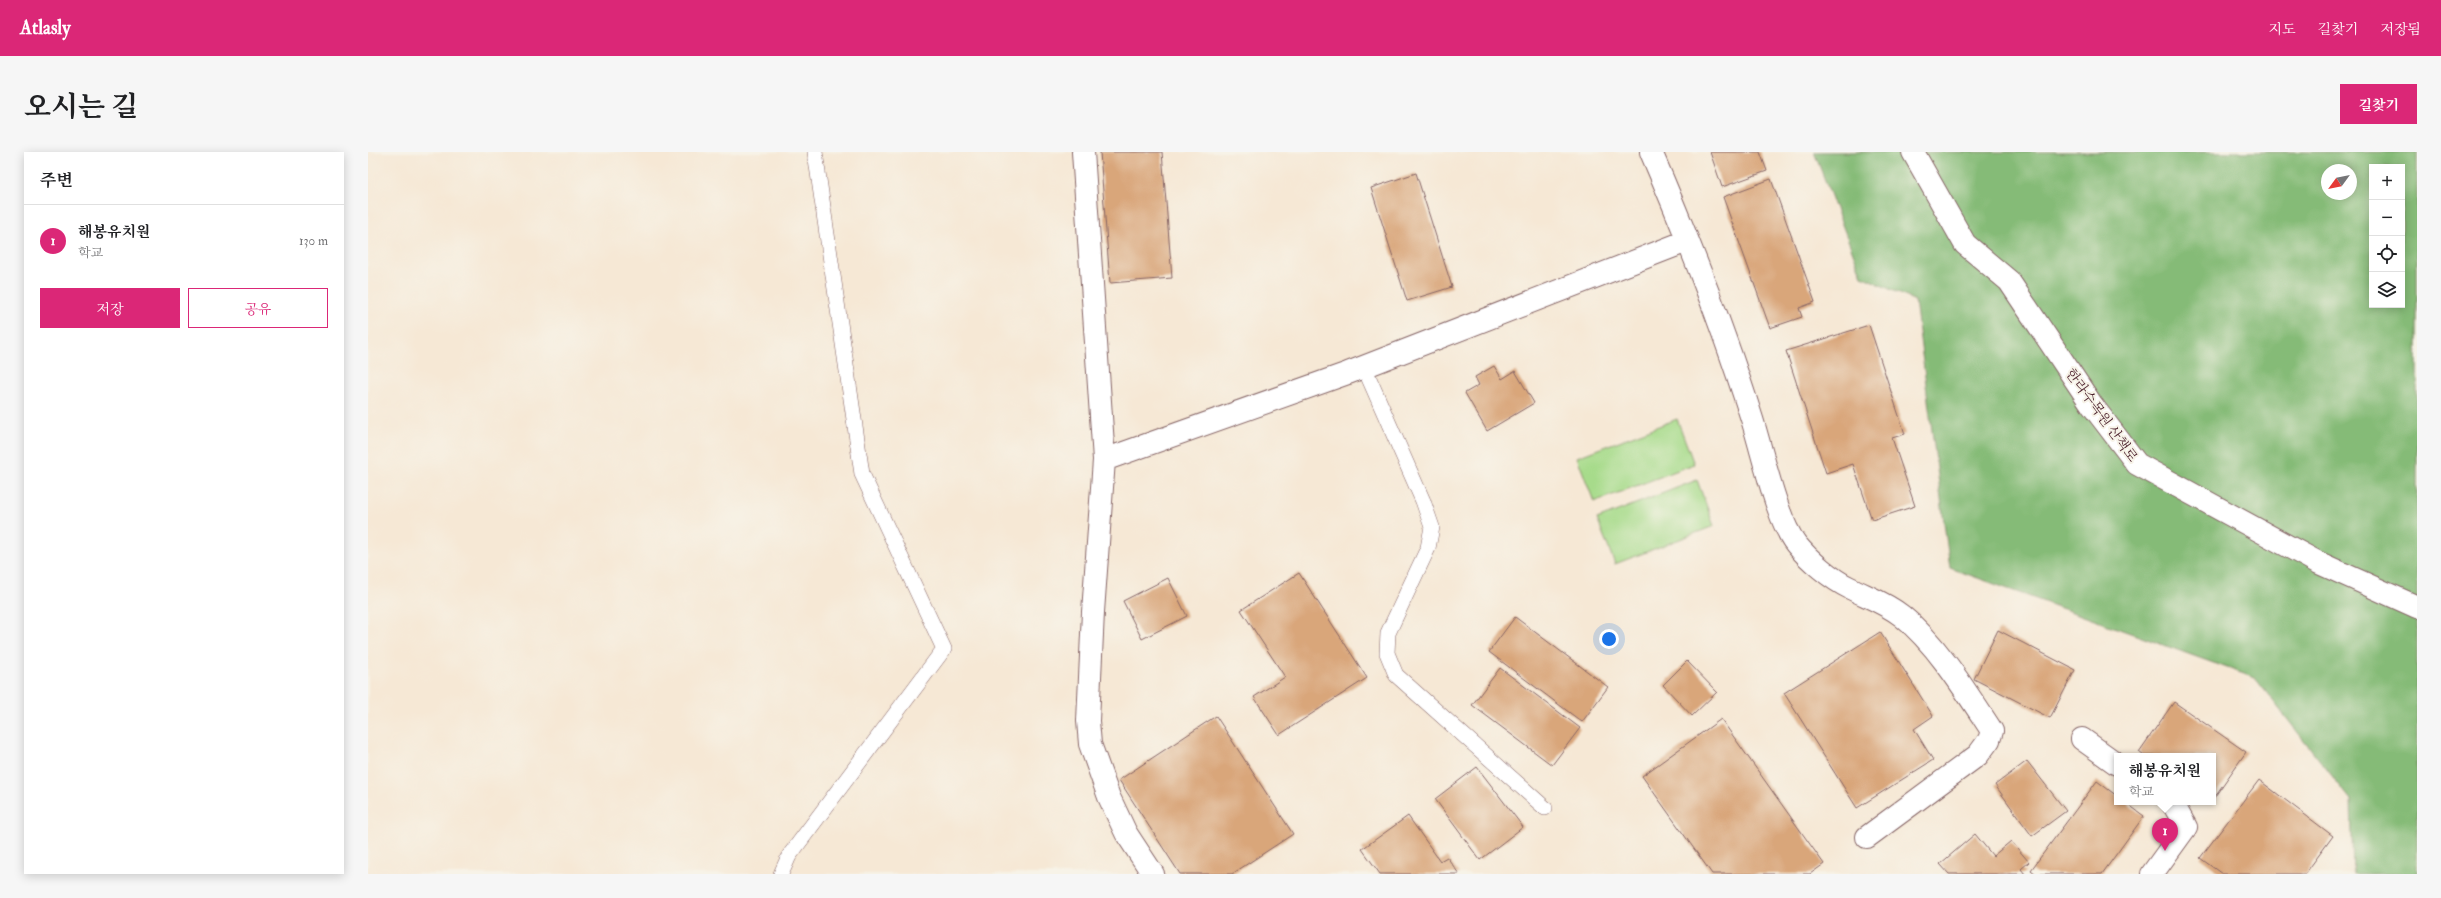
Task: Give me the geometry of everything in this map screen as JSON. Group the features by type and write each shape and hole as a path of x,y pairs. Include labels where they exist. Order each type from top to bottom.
{"street":[{"path":"1083,152 1104,460 1088,721 1090,744 1109,797 1126,833 1153,874"},
{"path":"1651,152 1687,242 1751,414 1783,519 1796,544 1827,572 1849,588 1876,599 1902,616 1928,640 1992,731 1989,740 1978,756 1867,837"},
{"name":"한라수목원 산책로","path":"1913,152 1965,244 2010,281 2092,405 2137,464 2317,562 2417,607"},
{"path":"1104,460 1364,367 1687,242"},
{"path":"2082,739 2114,762"},
{"path":"2152,874 2186,827 2174,805"}],"lane":[{"path":"781,874 789,856 944,649 862,474 816,152"},
{"path":"1364,367 1423,501 1432,527 1428,548 1388,633 1387,653 1396,675 1545,808"}],"green space":[{"path":"1814,152 2417,152 2417,874 2353,874 2351,800 2255,678 1950,568 1915,301 1862,276"},
{"path":"1677,419 1694,464 1594,502 1577,457"},
{"path":"1697,480 1714,526 1615,564 1597,519"}],"building":[{"path":"1100,152 1162,152 1172,278 1110,283"},
{"path":"1710,152 1760,152 1767,171 1722,187"},
{"path":"1416,173 1452,287 1407,301 1371,188"},
{"path":"1771,179 1815,302 1799,308 1802,317 1770,328 1723,197"},
{"path":"1869,325 1905,434 1892,438 1915,506 1872,520 1853,464 1826,473 1786,351"},
{"path":"1494,366 1502,379 1515,371 1534,403 1487,431 1465,393 1479,385 1475,377"},
{"path":"1299,573 1367,678 1279,735 1254,697 1285,677 1241,610"},
{"path":"1168,578 1187,616 1142,639 1123,601"},
{"path":"1515,617 1608,687 1582,722 1489,652"},
{"path":"1998,630 2075,670 2050,718 1974,679"},
{"path":"1880,632 1933,716 1914,729 1933,760 1857,808 1784,693"},
{"path":"1687,661 1717,692 1692,716 1663,685"},
{"path":"1500,668 1580,728 1552,765 1472,705"},
{"path":"2174,702 2246,752 2216,795 2216,753 2139,752"},
{"path":"1216,716 1293,834 1232,874 1180,874 1119,780"},
{"path":"1721,719 1824,864 1810,874 1712,874 1642,776"},
{"path":"2027,761 2066,811 2032,836 1995,785"},
{"path":"1477,767 1523,827 1480,860 1435,799"},
{"path":"2259,780 2333,836 2305,874 2222,874 2200,858"},
{"path":"2097,781 2114,794 2114,805 2129,805 2144,816 2102,874 2036,874 2031,870"},
{"path":"1408,816 1440,861 1447,857 1459,874 1380,874 1362,849"},
{"path":"1975,834 1993,856 2011,841 2029,862 2021,869 2025,874 1949,874 1940,864"}],"place":[{"name":"해봉유치원","path":"2165,851"}]}
